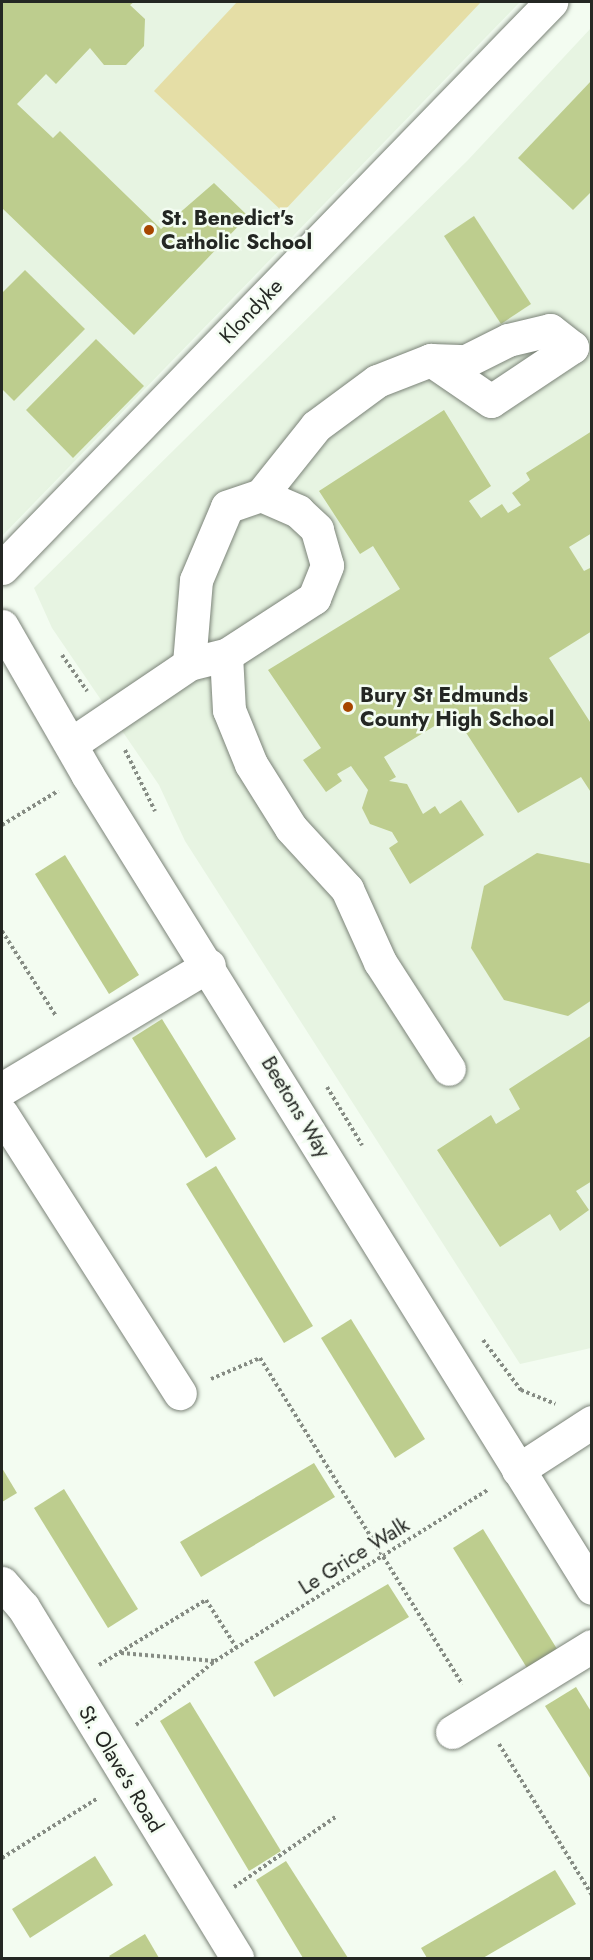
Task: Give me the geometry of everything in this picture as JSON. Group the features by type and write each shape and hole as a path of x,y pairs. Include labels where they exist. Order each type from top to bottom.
{"street":[{"name":"Klondyke","path":"2,568 551,2"},
{"path":"189,664 196,580 213,534 227,507 261,495 316,426 377,381 431,360"},
{"path":"71,744 189,664 226,655 314,598 327,565 317,529 298,512 261,495"},
{"name":"Beetons Way","path":"2,626 87,774 209,965 591,1588"},
{"path":"226,655 229,711 251,764 291,828 347,890 380,962 449,1069"},
{"path":"2,1089 209,965"},
{"path":"2,1114 180,1393"},
{"path":"518,1470 591,1422"},
{"name":"St. Olave's Road","path":"2,1583 23,1607 237,1959"},
{"path":"452,1732 591,1646"}],"path":[{"path":"60,651 106,719 159,820"},
{"path":"2,825 87,774"},
{"path":"2,931 75,1045"},
{"path":"323,1081 366,1151"},
{"path":"477,1330 521,1390 558,1405 566,1400"},
{"path":"180,1393 260,1358 591,1895"},
{"name":"Le Grice Walk","path":"133,1727 215,1661 488,1490"},
{"path":"96,1667 206,1600 236,1647"},
{"path":"120,1653 215,1661"},
{"path":"2,1858 129,1782"},
{"path":"231,1889 337,1816"}],"shaded area":[{"name":"St. Benedict's Catholic School","path":"2,2 520,2 2,536"},
{"path":"237,2 481,2 283,212 154,91"},
{"name":"Bury St Edmunds County High School","path":"591,28 591,1348 520,1364 185,841 159,785 52,628 34,588 468,160"}],"building":[{"path":"2,2 134,2 130,5 145,19 144,46 126,65 104,65 90,48 56,84 46,74 17,104 53,138 60,131 161,229 214,183 248,216 134,335 2,208"},
{"path":"592,80 592,191 573,210 518,158"},
{"path":"474,216 531,304 501,324 444,236"},
{"path":"25,270 85,329 14,401 2,389 2,293"},
{"path":"96,339 144,386 73,458 26,410"},
{"path":"444,410 491,486 469,501 481,518 502,504 508,513 521,505 512,493 530,480 526,473 592,431 592,533 569,547 584,571 592,567 592,631 549,658 592,725 592,794 581,777 518,813 454,714 384,757 396,777 389,781 407,784 423,814 435,806 440,814 461,800 484,835 410,884 389,848 398,842 392,832 370,824 362,808 368,790 351,766 337,774 342,781 326,792 303,760 321,748 268,670 400,589 373,546 360,554 319,491"},
{"path":"537,853 592,864 592,1000 568,1016 504,1000 471,948 484,886"},
{"path":"65,855 139,975 109,994 35,874"},
{"path":"162,1019 236,1139 206,1158 132,1038"},
{"path":"592,1035 592,1181 576,1191 589,1210 560,1231 550,1214 500,1247 437,1150 491,1115 496,1124 520,1109 509,1089"},
{"path":"216,1166 313,1326 284,1343 186,1184"},
{"path":"351,1319 425,1439 395,1458 321,1338"},
{"path":"314,1463 335,1497 201,1577 180,1542"},
{"path":"2,1468 17,1493 2,1502"},
{"path":"64,1489 138,1609 108,1628 34,1508"},
{"path":"483,1529 557,1649 527,1668 453,1548"},
{"path":"388,1584 409,1617 274,1697 254,1662"},
{"path":"576,1687 592,1713 592,1781 545,1706"},
{"path":"190,1702 281,1851 249,1871 160,1721"},
{"path":"95,1856 113,1885 30,1938 12,1909"},
{"path":"286,1861 348,1958 303,1958 256,1880"},
{"path":"555,1870 576,1904 483,1958 427,1958 421,1948"},
{"path":"145,1934 159,1958 111,1958 109,1956"}],"place":[{"name":"St. Benedict's Catholic School","path":"149,230"},
{"name":"Bury St Edmunds County High School","path":"348,707"}]}
